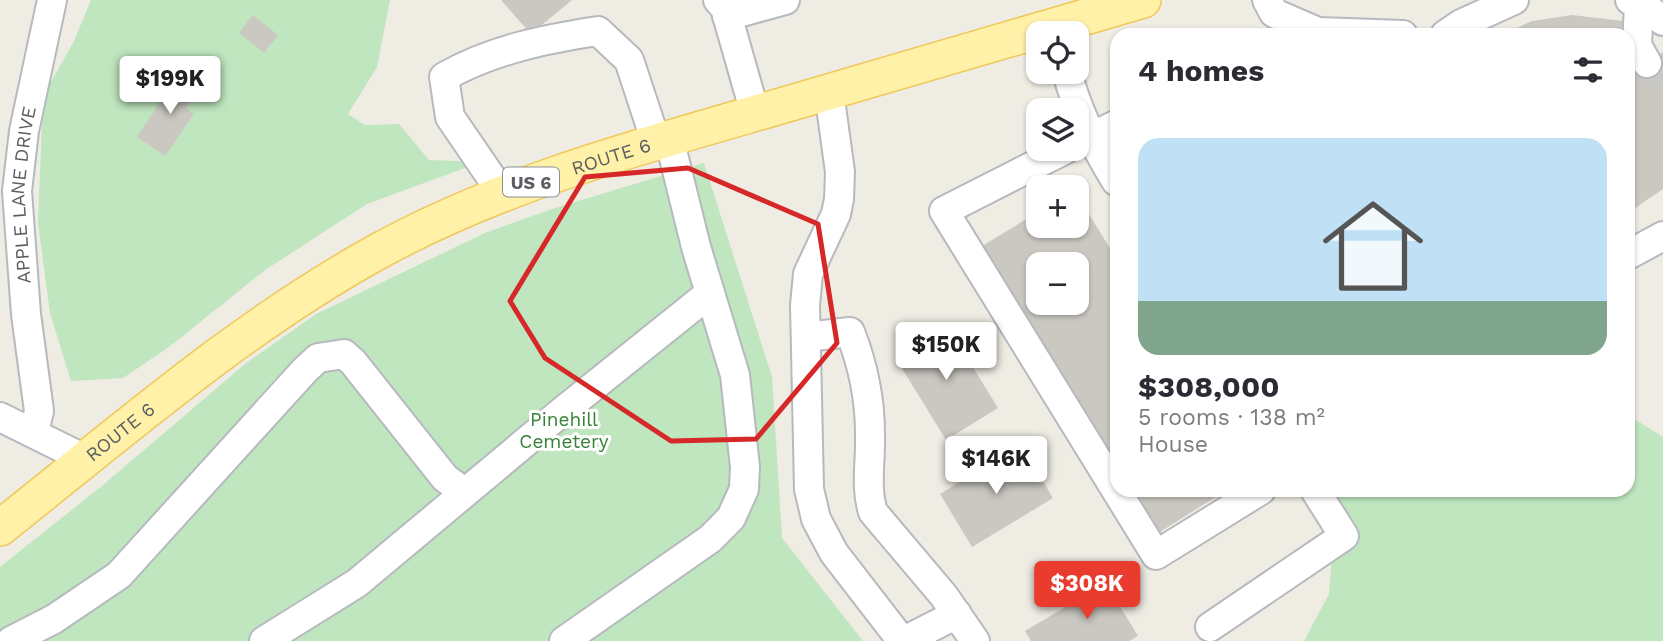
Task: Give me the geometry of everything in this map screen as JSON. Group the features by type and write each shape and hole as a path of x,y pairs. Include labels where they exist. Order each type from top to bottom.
{"main road":[{"name":"ROUTE 6","path":"1080,21 1137,1"},
{"name":"ROUTE 6","path":"0,528 233,346 304,295 377,251 470,205 663,140 1026,38"}],"street":[{"name":"APPLE LANE DRIVE","path":"34,433 39,411 26,314 17,191 24,131 52,0"},
{"path":"755,113 723,8 785,0"},
{"path":"1267,0 1274,13 1309,28"},
{"path":"1455,28 1514,0"},
{"path":"1634,2 1663,21"},
{"path":"1634,2 1637,45 1647,63"},
{"path":"502,193 450,117 444,77 471,61 548,38 598,31 629,60 663,140 739,398 745,467 740,501 731,518 710,539 564,641"},
{"path":"1070,84 1073,96 1110,168"},
{"path":"829,92 840,172 839,199 836,214 808,274 804,305 809,489 816,519 834,553 903,641 957,614"},
{"path":"1042,161 944,211 1110,480"},
{"path":"1635,251 1663,236"},
{"path":"264,641 357,583 464,492 710,293"},
{"path":"806,337 850,332 861,359 867,391 870,433 869,498 873,512 957,614 975,641"},
{"path":"11,641 54,620 119,575 305,370 326,355 344,354 354,362 444,478 464,492"},
{"path":"0,417 87,460"},
{"path":"1120,497 1156,555 1250,497"},
{"path":"1210,627 1344,536 1319,497"}],"highlighted area":[{"path":"688,168 818,224 837,343 756,439 671,441 545,358 510,301 585,177"}],"green space":[{"path":"91,0 390,0 377,67 348,114 365,125 399,124 429,160 481,162 367,204 265,270 169,347 123,378 71,381 50,313 38,223 43,96 74,41"},
{"name":"Pinehill Cemetery","path":"704,163 772,377 782,538 863,641 0,641 0,567 103,485 245,364 316,314 485,233 555,208"},
{"path":"1635,419 1663,437 1663,641 1304,641 1329,594 1336,497 1635,497"}],"building":[{"path":"501,0 572,0 531,34"},
{"path":"253,15 278,35 264,53 239,33"},
{"path":"1572,15 1623,21 1622,28 1516,28 1532,21"},
{"path":"1663,52 1663,189 1635,208 1635,71"},
{"path":"181,73 202,87 186,108 194,114 165,156 137,137 165,94 169,97 173,91 170,89"},
{"path":"1089,214 1110,248 1110,463 977,249 1026,219 1026,238 1089,238"},
{"path":"947,325 998,408 946,440 895,357"},
{"path":"1021,445 1053,498 972,547 940,494"},
{"path":"1131,497 1216,497 1155,535"},
{"path":"1106,583 1138,636 1129,641 1031,641 1025,631"}],"tunnel":[{"path":"1647,63 1663,85"}]}
